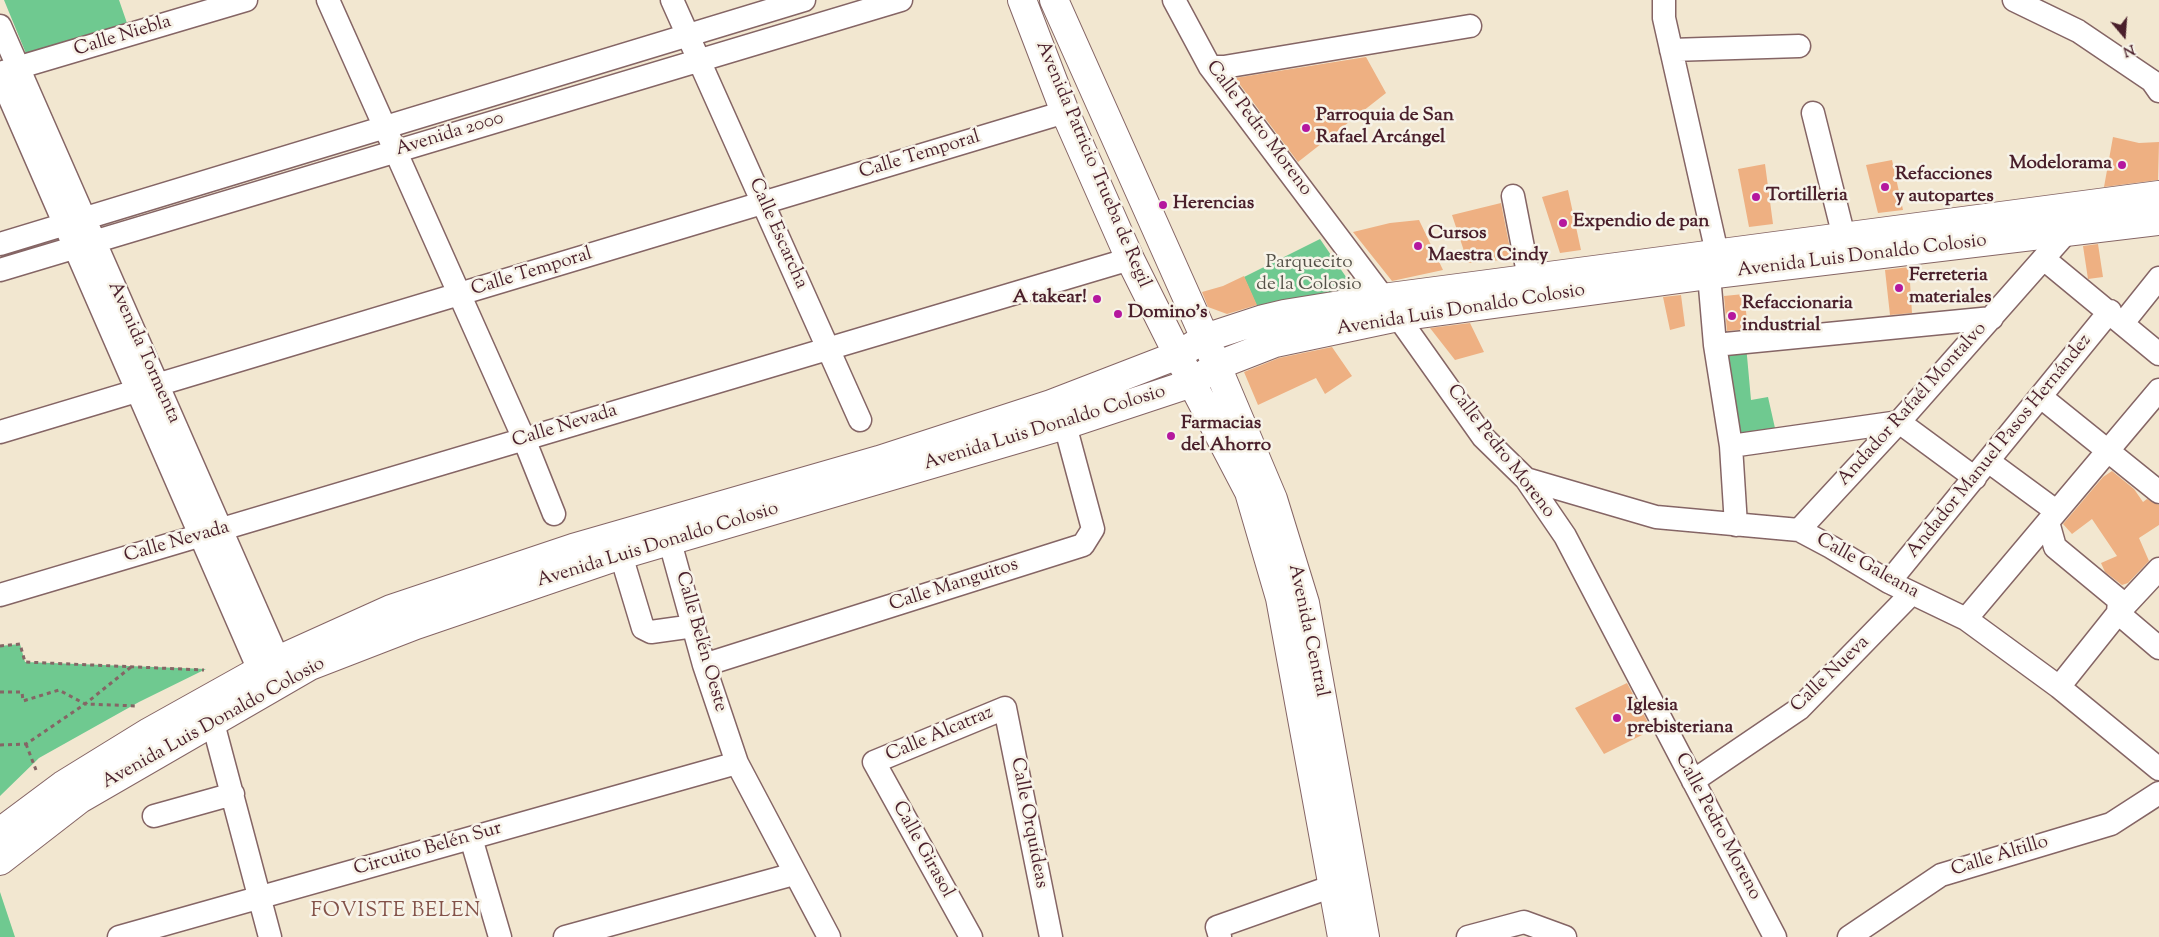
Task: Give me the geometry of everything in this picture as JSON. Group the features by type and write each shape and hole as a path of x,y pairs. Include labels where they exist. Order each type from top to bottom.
{"main road":[{"name":"Avenida Patricio Trueba de Regil","path":"1022,0 1065,112 1130,258 1178,355"},
{"name":"Avenida Patricio Trueba de Regil","path":"1054,0 1204,338"},
{"path":"0,832 63,785 208,713 275,670 391,608 573,548 668,531 1051,404 1178,355 1204,338 1284,314 1391,307 1529,278 1713,264 1844,237 1884,243 2159,195"},
{"name":"Avenida Luis Donaldo Colosio","path":"275,670 310,666 416,625 620,555 668,531 1065,425 1192,384 1216,366 1275,343 1391,307 1884,243 2066,233 2159,221"},
{"name":"Avenida Central","path":"1204,338 1273,499 1305,603 1365,937"},
{"name":"Avenida Central","path":"1178,355 1249,492 1280,598 1342,937"},
{"name":"Avenida Luis Donaldo Colosio","path":"0,861 80,799 208,713"}],"street":[{"name":"Calle Niebla","path":"6,72 246,0"},
{"path":"328,0 524,439 554,514"},
{"name":"Calle Escarcha","path":"672,0 860,420"},
{"name":"Avenida 2000","path":"0,270 396,151 692,48 804,0"},
{"name":"Avenida 2000","path":"0,244 385,127 692,48 900,0"},
{"name":"Calle Pedro Moreno","path":"1174,0 1210,67 1391,307 1483,437 1526,479 1565,536 1775,937"},
{"path":"1664,0 1664,18 1713,264 1715,345 1731,446 1736,525"},
{"path":"2014,0 2078,30 2152,81 2159,92"},
{"name":"Avenida Tormenta","path":"0,26 6,72 75,222 211,533 275,670"},
{"path":"1210,67 1224,67 1470,26"},
{"path":"1671,50 1798,46"},
{"name":"Calle Temporal","path":"0,432 1065,112"},
{"path":"1813,113 1844,237"},
{"path":"1513,196 1529,278"},
{"name":"Andador Rafaél Montalvo","path":"1799,530 1899,422 2066,233"},
{"name":"Calle Nevada","path":"0,594 211,533 1130,258"},
{"path":"2044,259 2159,354"},
{"name":"Andador Manuel Pasos Hernández","path":"1889,582 2041,397 2116,317 2159,278"},
{"path":"1715,345 1992,318"},
{"path":"1966,619 2159,390"},
{"path":"2041,397 2159,492"},
{"path":"1731,446 1899,422 1981,470 2052,517"},
{"name":"Calle Manguitos","path":"704,665 1083,545 1093,529 1065,425"},
{"name":"Calle Galeana","path":"1526,479 1656,517 1799,530 1832,547 1889,582 1966,619 2059,687 2159,770"},
{"path":"2052,517 2055,547 2119,600 2118,613"},
{"name":"Calle Belén Oeste","path":"668,531 704,665 737,763 829,937"},
{"path":"620,555 643,628 651,632 694,626"},
{"path":"2059,687 2118,613 2159,569"},
{"name":"Calle Nueva","path":"1693,781 1799,709 1912,593"},
{"path":"2118,613 2159,648"},
{"name":"Calle Alcatraz","path":"874,762 1005,708"},
{"name":"Calle Orquídeas","path":"1005,708 1051,937"},
{"path":"208,713 261,898 270,937"},
{"name":"Calle Girasol","path":"874,762 971,937"},
{"name":"Circuito Belén Sur","path":"119,937 737,763"},
{"name":"Calle Altillo","path":"1849,937 1941,875 2111,824 2159,793"},
{"path":"154,816 232,794"},
{"path":"471,838 500,937"},
{"path":"565,937 794,874"},
{"path":"1220,937 1217,927 1333,886"},
{"path":"1468,937 1524,922 1564,937"}],"path":[{"path":"0,646 20,644 25,662 204,670"},
{"path":"0,745 26,744 85,704 132,666"},
{"path":"0,692 22,692 23,700 59,690 85,704 138,706"},
{"path":"26,744 36,770"}],"green space":[{"path":"4,0 119,0 128,26 27,56"},
{"name":"Parquecito de la Colosio","path":"1320,239 1355,290 1259,311 1244,277"},
{"path":"1746,345 1751,400 1768,397 1777,437 1735,444 1719,348"},
{"path":"20,644 25,662 206,669 139,702 39,758 0,796 0,646"},
{"path":"0,892 15,937 0,937"}],"building":[{"name":"Parroquia de San Rafael Arcángel","path":"1366,57 1386,93 1298,162 1235,78"},
{"name":"Modelorama","path":"2113,137 2139,143 2159,142 2158,180 2104,187"},
{"name":"Refacciones y autopartes","path":"1892,160 1903,210 1878,213 1866,165"},
{"name":"Tortilleria","path":"1765,164 1773,224 1749,227 1738,169"},
{"name":"Expendio de pan","path":"1568,190 1581,250 1560,253 1542,197"},
{"path":"1501,203 1512,259 1468,263 1452,215"},
{"path":"1419,220 1443,270 1392,281 1353,232 1390,223"},
{"path":"2098,244 2103,277 2088,279 2083,246"},
{"name":"Ferreteria materiales","path":"1909,267 1912,313 1890,315 1885,270"},
{"path":"1244,276 1257,305 1227,314 1208,307 1202,292 1223,286"},
{"path":"1744,294 1748,329 1727,331 1724,296"},
{"path":"1681,295 1685,326 1670,330 1663,297"},
{"path":"1470,323 1484,352 1455,360 1430,328"},
{"path":"1332,347 1352,376 1325,394 1316,378 1258,405 1244,372 1279,358"},
{"path":"2112,471 2134,489 2143,502 2147,499 2159,505 2159,525 2139,538 2149,561 2128,583 2122,585 2105,572 2101,563 2117,556 2092,519 2072,534 2063,524 2103,477"},
{"name":"Iglesia prebisteriana","path":"1627,683 1652,730 1604,754 1575,708"}],"place":[{"name":"Parroquia de San Rafael Arcángel","path":"1306,128"},
{"name":"Modelorama","path":"2122,165"},
{"name":"Refacciones y autopartes","path":"1885,187"},
{"name":"Tortilleria","path":"1756,197"},
{"name":"Herencias","path":"1163,205"},
{"name":"Expendio de pan","path":"1563,223"},
{"name":"Cursos Maestra Cindy","path":"1418,246"},
{"name":"Ferreteria materiales","path":"1899,288"},
{"name":"A takear!","path":"1097,299"},
{"name":"Domino's","path":"1118,314"},
{"name":"Refaccionaria industrial","path":"1732,316"},
{"name":"Farmacias del Ahorro","path":"1171,436"},
{"name":"Iglesia prebisteriana","path":"1617,718"}],"district":[{"name":"FOVISTE BELEN","path":"396,913"}]}
